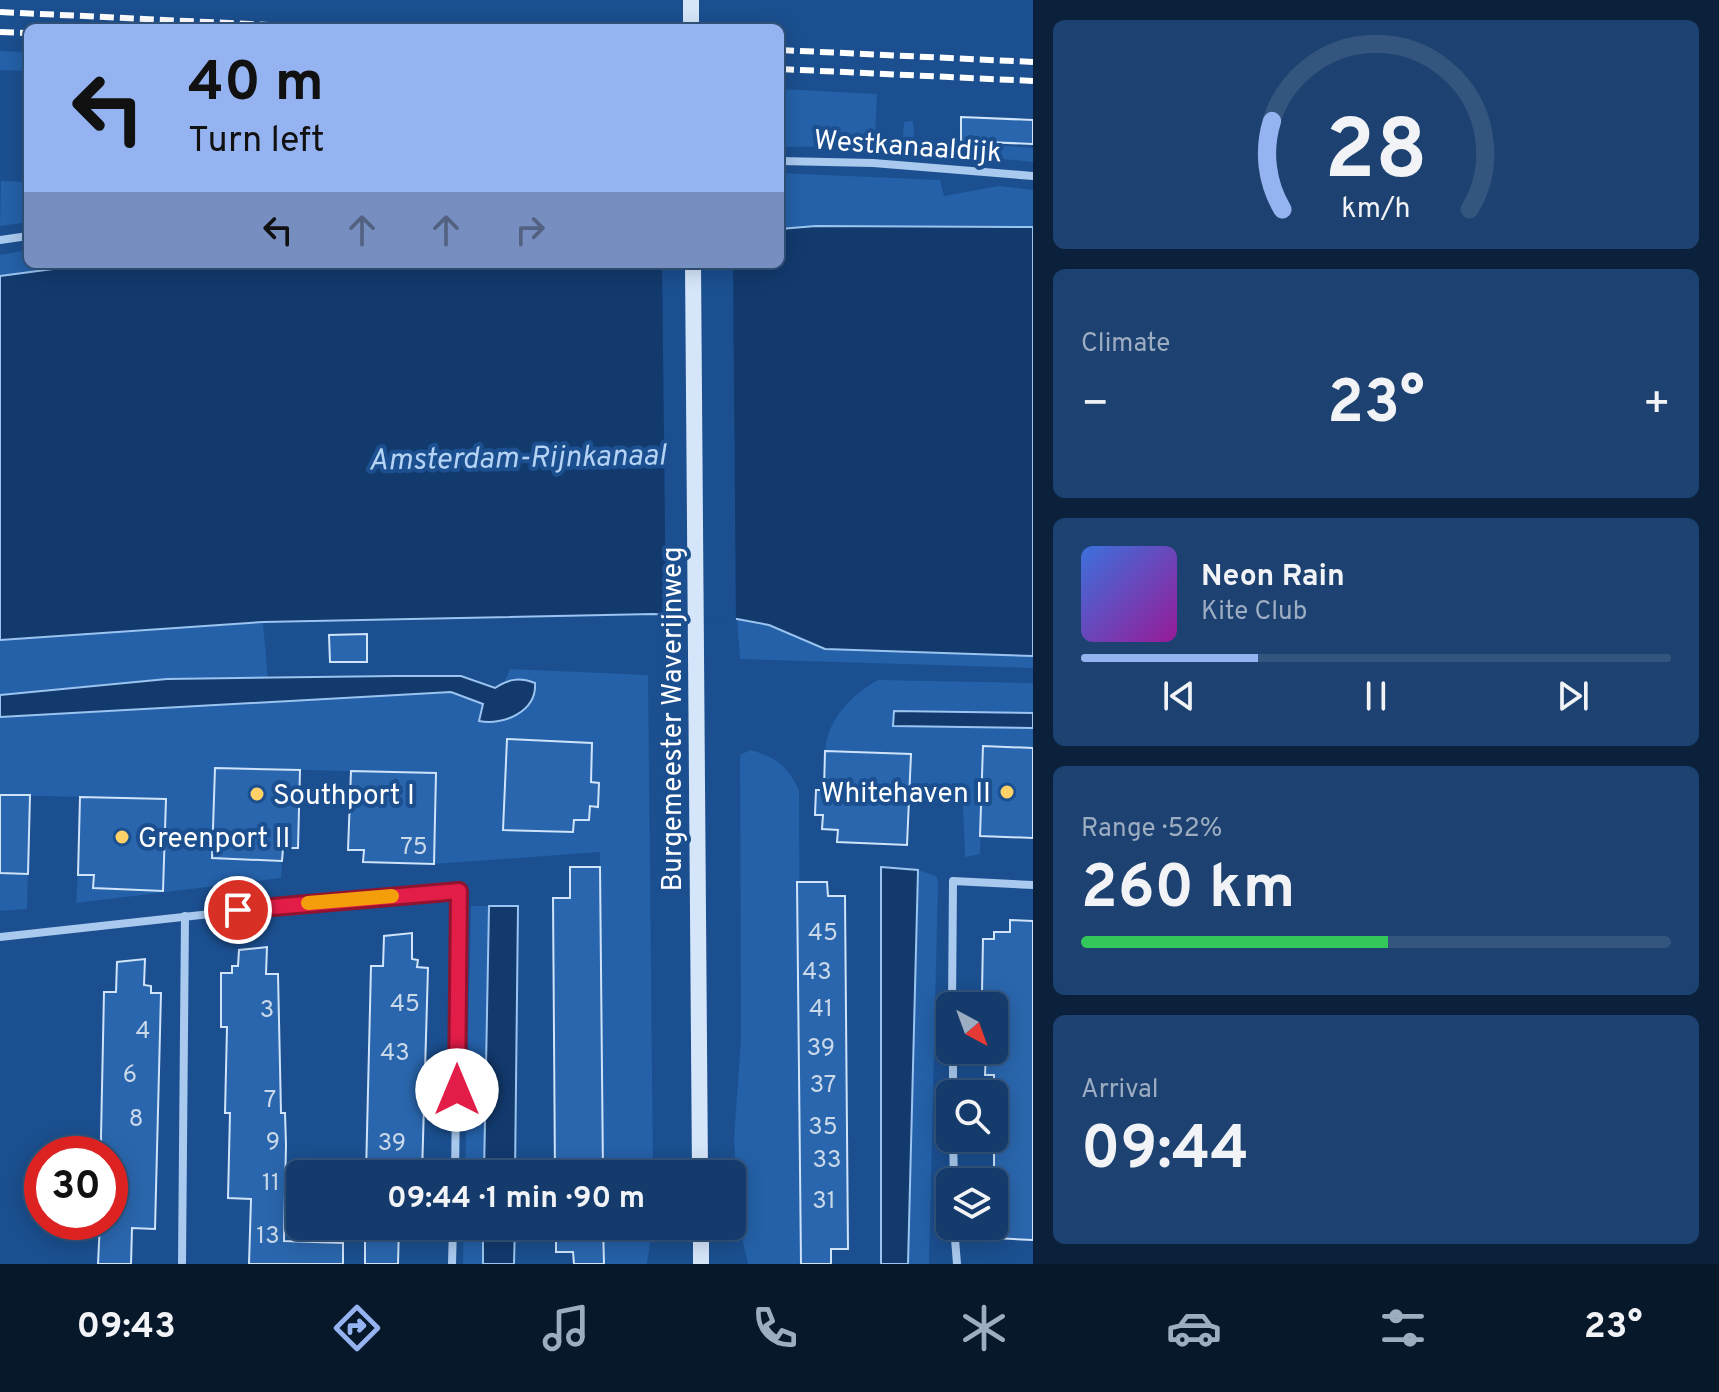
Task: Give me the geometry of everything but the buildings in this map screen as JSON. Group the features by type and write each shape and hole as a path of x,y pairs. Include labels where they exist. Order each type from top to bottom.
{"main road":[{"path":"691,0 691,24"},
{"name":"Burgemeester Waverijnweg","path":"693,268 700,1160"},
{"path":"701,1240 701,1264"}],"street":[{"name":"Westkanaaldijk","path":"784,161 873,163 1033,176"},
{"path":"0,240 24,237"},
{"path":"952,992 953,881 1033,885"},
{"path":"0,937 185,916 459,891 455,1160"},
{"path":"182,1262 185,916"},
{"path":"452,1264 453,1240"},
{"path":"955,1240 957,1264"}],"shaded area":[{"path":"0,51 24,52 24,71 0,70"},
{"path":"784,89 877,94 875,136 888,140 888,146 784,147"},
{"path":"913,121 914,139 1033,148 1033,162 902,149 904,122"},
{"path":"784,173 940,180 944,196 998,186 1033,190 1033,227 816,226 784,229"},
{"path":"1,181 24,182 24,223 0,226"},
{"path":"24,251 24,268 61,268 0,276 0,255"},
{"path":"737,619 769,625 825,649 1033,656 1033,668 740,659"},
{"path":"263,622 268,680 167,679 0,695 0,640"},
{"path":"510,669 648,675 653,1160 603,1160 600,852 434,864 436,773 216,768 212,858 282,861 281,878 76,903 78,875 93,875 93,887 166,799 0,795 0,717 451,692 483,704 522,679 505,681","holes":["507,740 592,743 591,782 597,807 590,806 589,820 574,820 573,832 503,830"]},
{"path":"878,680 1033,683 1033,713 894,712 894,726 1033,728 1033,748 983,746 980,854 965,857 962,785 909,784 910,754 825,751 830,729 842,709"},
{"path":"750,750 767,756 780,764 799,790 801,1264 748,1264 743,1240 746,1240 746,1160 735,1160 734,1139 741,1039 740,755"},
{"path":"918,870 936,876 938,881 929,1264 908,1264"},
{"path":"0,873 28,874 27,909 0,911"},
{"path":"471,906 489,906 484,1160 465,1160"},
{"path":"464,1240 483,1240 483,1264 463,1264"},
{"path":"603,1240 650,1240 647,1264 604,1264"}],"water":[{"name":"Amsterdam-Rijnkanaal","path":"816,226 1033,227 1033,656 825,649 769,625 737,619 653,614 263,622 0,640 0,276 61,268 784,268 784,229"},
{"path":"461,676 495,688 510,681 535,683 531,701 525,709 508,719 489,722 479,721 483,704 451,692 0,717 0,695 167,679"},
{"path":"894,711 1033,713 1033,728 893,726"},
{"path":"881,867 918,870 908,1264 881,1264"},
{"path":"489,906 518,906 515,1160 484,1160"},
{"path":"483,1240 515,1240 514,1264 483,1264"}],"pier":[{"path":"662,268 733,268 736,623 666,619"}],"railway":[{"path":"0,12 249,24"},
{"path":"0,32 24,33"},
{"path":"784,50 1033,62"},
{"path":"784,69 1033,81"}],"slow traffic":[{"path":"308,903 392,896"}],"place":[{"name":"Whitehaven II","path":"1007,792"},
{"name":"Southport I","path":"257,794"},
{"name":"Greenport II","path":"122,837"}],"route":[{"path":"238,910 459,891 457,1090"}]}
